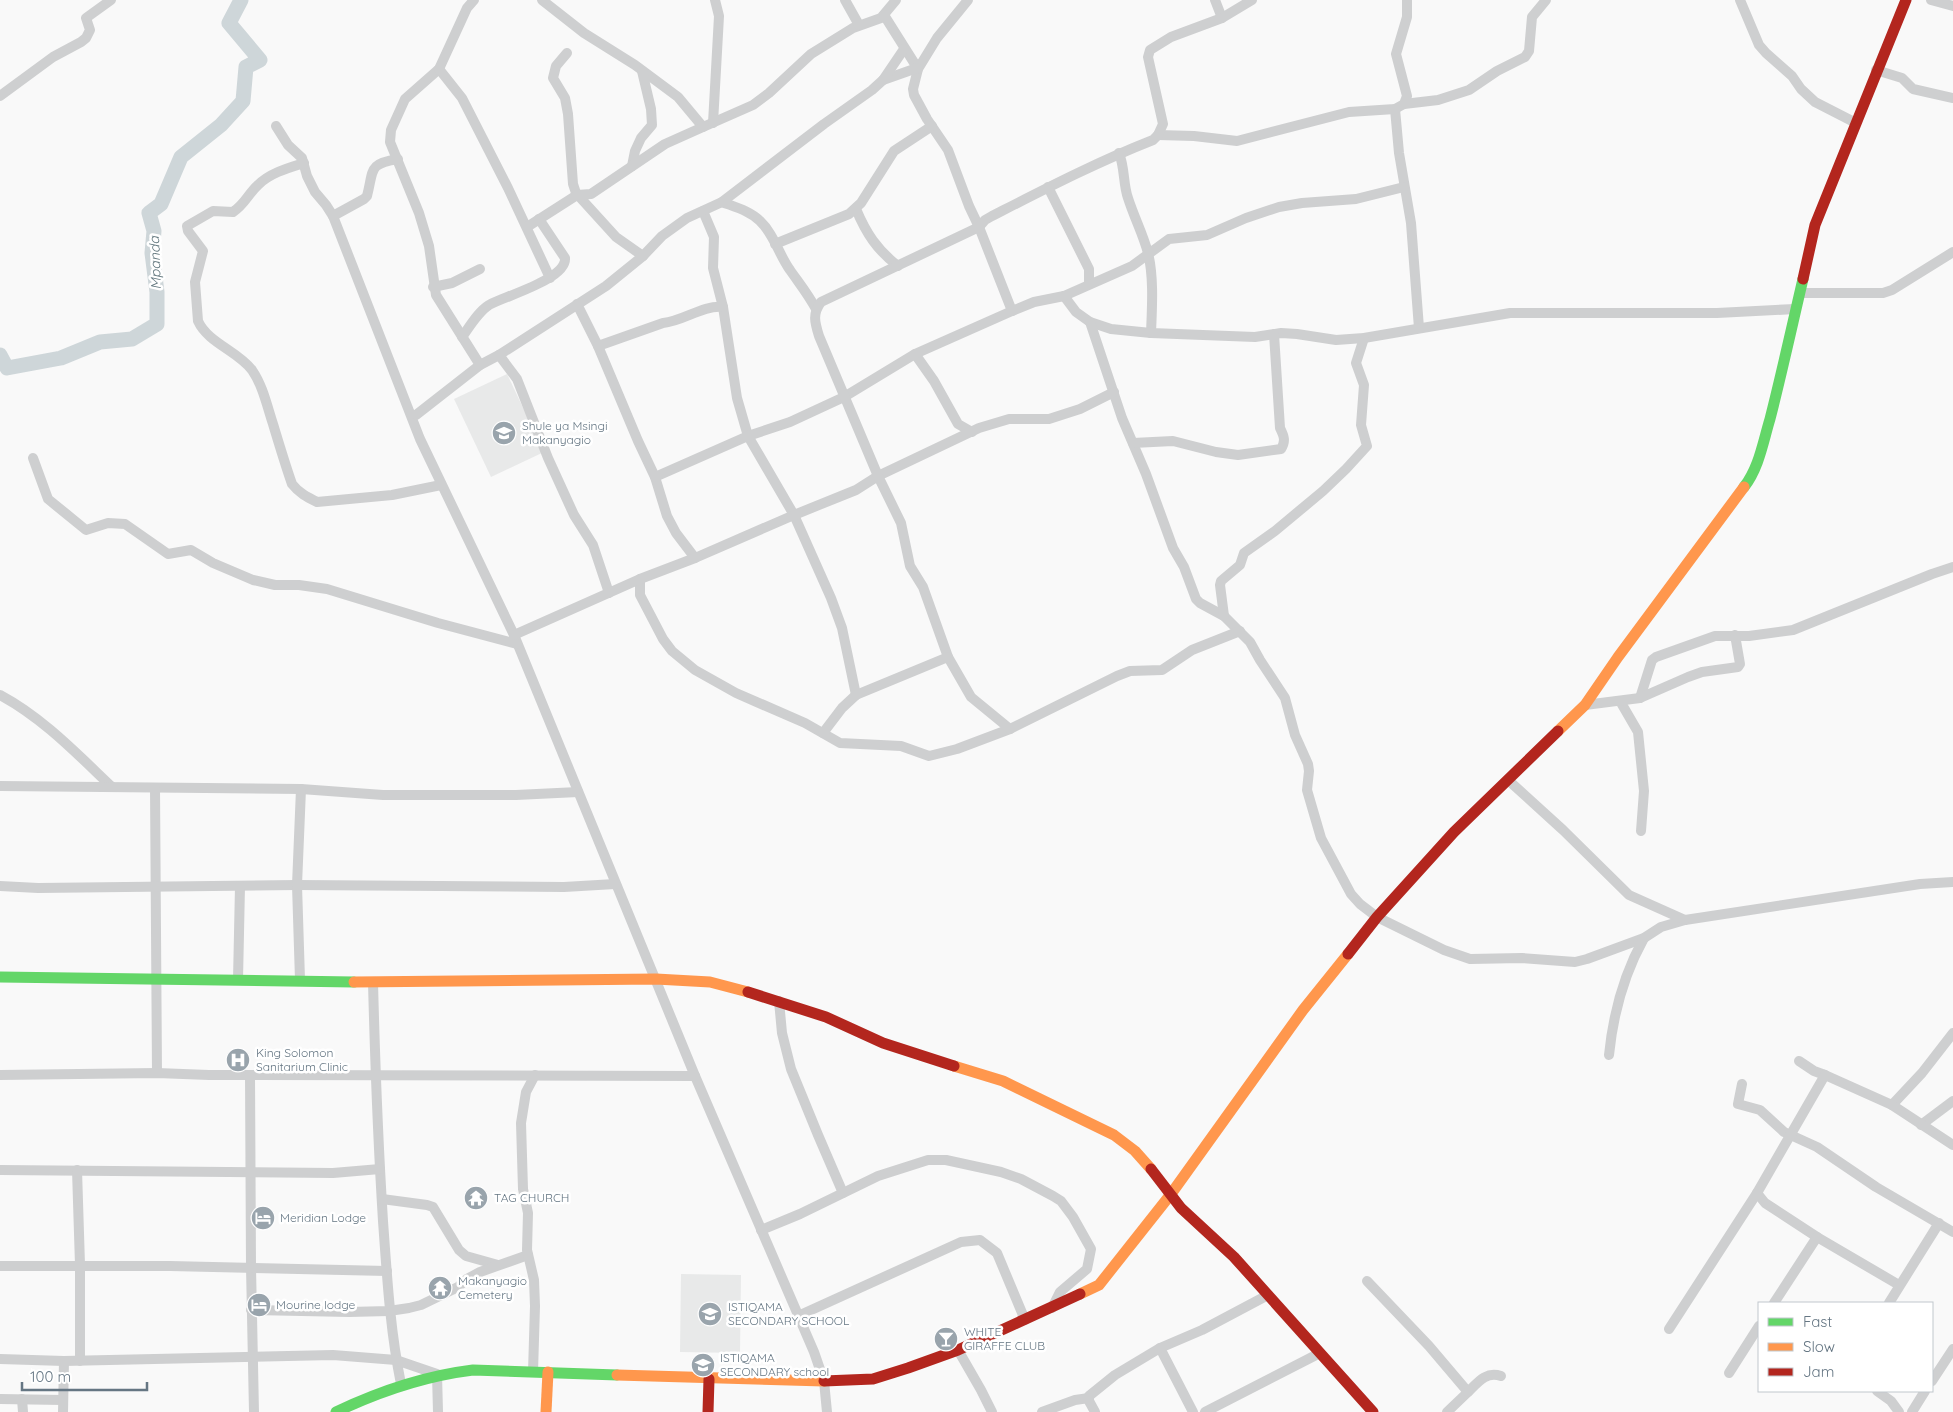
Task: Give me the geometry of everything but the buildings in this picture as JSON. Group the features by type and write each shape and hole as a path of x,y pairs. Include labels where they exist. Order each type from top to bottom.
{"street":[{"path":"0,96 53,57 86,38 90,30 86,18 111,0"},
{"path":"474,0 467,8 439,68 411,92 405,100 391,130 390,142 419,213 426,237 433,287 436,295 480,364"},
{"path":"542,0 584,33 642,70 678,97 708,125"},
{"path":"708,125 719,16 714,0"},
{"path":"845,0 859,26"},
{"path":"527,227 577,195 591,194 665,144 753,105 769,93 810,54 859,26 876,21 884,15 896,0"},
{"path":"968,0 937,38 918,68 913,89 914,95 948,150 968,206 979,227 1012,311"},
{"path":"1215,0 1222,18"},
{"path":"1010,729 971,697 948,657 923,587 910,566 901,523 878,476 819,336 814,318 816,309 821,302 979,227 985,220 1048,187 1119,153 1153,140 1158,135 1163,124 1148,53 1171,37 1222,18 1252,0"},
{"path":"1406,0 1407,17 1396,54 1407,96 1399,106 1404,187 1411,223 1419,328"},
{"path":"1158,135 1194,136 1237,141 1349,112 1438,100 1469,90 1496,71 1525,57 1529,51 1532,17 1536,4 1546,0"},
{"path":"1740,0 1759,45 1766,53 1792,76 1801,89 1815,102 1856,123"},
{"path":"336,1412 401,1384 437,1374 473,1370 709,1380 824,1381 873,1379 958,1350 1099,1285 1171,1194 1263,1064 1377,917 1454,832 1585,705 1618,657 1750,480 1760,459 1815,225 1876,70 1906,0"},
{"path":"1931,0 1953,6"},
{"path":"884,15 918,68"},
{"path":"884,80 904,48"},
{"path":"567,53 556,66 553,78 565,98 568,114 573,184 577,195 616,237 643,256"},
{"path":"439,68 462,98 527,227 550,278"},
{"path":"416,415 480,364 499,355 606,286 643,256 662,236 687,218 722,202 884,80 918,68"},
{"path":"632,166 635,151 641,138 652,125 651,109 642,70"},
{"path":"1876,70 1902,78 1913,89 1953,98"},
{"path":"276,126 288,145 302,158 307,176 315,192 332,216 420,439 516,640 695,1076 814,1352 824,1381 827,1412"},
{"path":"775,244 829,224 856,209 894,151 900,145 932,126"},
{"path":"1119,153 1123,162 1124,182 1128,198 1148,255 1152,306 1151,333"},
{"path":"332,216 367,196 374,168 377,164 398,159"},
{"path":"304,163 279,171 257,185 246,201 234,212 213,211 187,226 188,231 203,251 195,282 200,326 252,370 262,389 292,484 307,497 318,502 392,495 441,485"},
{"path":"1048,187 1089,269 1089,284"},
{"path":"655,476 748,436 790,422 844,397 915,354 1012,311 1034,302 1064,296 1132,266 1169,239 1207,234 1279,207 1302,203 1356,199 1404,187"},
{"path":"722,202 750,213 760,220 816,309"},
{"path":"856,209 873,243 898,266"},
{"path":"703,211 714,236 713,268 723,307 737,398 748,436 794,515 831,598 842,628 856,695"},
{"path":"462,337 481,312 490,305 550,278 562,268 565,263 564,258 539,219"},
{"path":"1800,293 1883,293 1892,290 1953,252"},
{"path":"877,275 885,256"},
{"path":"433,287 452,283 480,269"},
{"path":"1064,296 1076,312 1090,322 1111,329 1151,333 1255,337 1274,334 1297,334 1336,340 1364,338 1510,313 1717,314 1795,309"},
{"path":"577,304 598,346 638,441 655,476 668,516 676,533 695,558"},
{"path":"598,346 663,322 672,322 707,307 723,307"},
{"path":"1090,322 1122,418 1146,474 1172,548 1184,567 1196,599 1224,616 1250,642 1285,698 1295,735 1308,764 1307,790 1321,838 1351,894 1360,904 1377,917 1444,950 1470,959 1522,958 1575,962 1644,938 1661,927 1685,920 1901,887 1953,882"},
{"path":"1133,443 1173,441 1216,452 1238,455 1281,449 1285,438 1280,428 1274,334"},
{"path":"1224,616 1221,581 1240,565 1244,553 1275,531 1322,491 1367,446 1361,425 1364,385 1356,363 1364,338"},
{"path":"915,354 934,381 958,424 972,432"},
{"path":"499,355 517,379 548,458 574,515 593,546 609,593"},
{"path":"33,458 48,500 86,530 108,523 125,524 168,554 191,550 212,563 253,580 275,585 299,585 326,589 438,623 516,640 640,579 695,558 856,490 878,476 972,432 1009,419 1049,419 1080,409 1114,392"},
{"path":"1640,698 1654,658 1715,636 1749,636 1793,630 1925,576 1953,568"},
{"path":"640,579 640,595 663,639 672,652 695,670 736,693 805,723 840,743 901,746 929,756 957,749 1010,729 1130,671 1162,670 1192,650 1240,631"},
{"path":"1585,705 1640,698 1702,672 1738,667 1740,664 1734,635"},
{"path":"823,734 842,708 856,695 948,657"},
{"path":"0,696 30,714 60,738 112,787"},
{"path":"1620,701 1638,732 1644,791 1641,831"},
{"path":"1508,780 1563,830 1629,895 1685,920"},
{"path":"0,786 301,789 383,794 516,795 578,792"},
{"path":"154,788 157,1073"},
{"path":"300,980 297,885 301,789"},
{"path":"0,886 38,888 297,885 564,887 615,884"},
{"path":"238,980 240,886"},
{"path":"1609,1055 1611,1036 1625,981 1634,956 1644,938"},
{"path":"0,977 373,982 656,979 710,982 779,1001 826,1016 883,1043 1003,1081 1114,1135 1136,1151 1181,1208 1234,1257 1320,1353 1356,1390 1372,1412"},
{"path":"373,982 380,1169 387,1271 396,1360 401,1384"},
{"path":"779,1001 782,1033 791,1069 843,1193"},
{"path":"1892,1105 1953,1034"},
{"path":"1799,1061 1814,1071 1892,1105 1953,1146"},
{"path":"0,1075 157,1073 695,1076"},
{"path":"250,1075 252,1357 256,1410"},
{"path":"1669,1330 1757,1193 1825,1075"},
{"path":"533,1372 535,1306 533,1274 528,1255 528,1213 523,1189 521,1123 525,1097 535,1076"},
{"path":"1742,1084 1738,1104 1760,1110 1791,1136 1802,1139 1817,1147 1876,1187 1953,1232"},
{"path":"1921,1125 1953,1101"},
{"path":"761,1230 878,1176 928,1160 946,1160 1001,1172 1022,1179 1061,1201 1073,1217 1092,1252 1087,1269 1060,1292 1052,1308"},
{"path":"0,1170 332,1173 380,1169"},
{"path":"77,1170 80,1265 80,1361"},
{"path":"1757,1193 1765,1203 1817,1237 1899,1285"},
{"path":"382,1199 427,1204 433,1207 459,1250 466,1256 498,1265"},
{"path":"1889,1302 1939,1224"},
{"path":"1775,1302 1817,1237"},
{"path":"798,1316 961,1242 975,1240 985,1243 997,1253 1025,1320"},
{"path":"252,1310 390,1311 421,1305 458,1287 474,1275 528,1255"},
{"path":"0,1266 251,1267 387,1271"},
{"path":"1367,1281 1429,1346 1468,1392"},
{"path":"1042,1412 1076,1400 1089,1398 1094,1391 1115,1375 1160,1348 1202,1330 1268,1295"},
{"path":"1729,1373 1758,1328"},
{"path":"1160,1348 1193,1412"},
{"path":"1933,1379 1953,1349"},
{"path":"958,1350 982,1390 992,1412"},
{"path":"1205,1412 1320,1353"},
{"path":"0,1359 80,1361 333,1355 396,1360 437,1374"},
{"path":"63,1412 64,1361"},
{"path":"546,1412 548,1372"},
{"path":"1448,1412 1484,1376 1494,1373 1501,1376"},
{"path":"437,1374 438,1412"},
{"path":"708,1412 709,1380"},
{"path":"1878,1392 1891,1401 1899,1412"},
{"path":"1912,1412 1924,1392"},
{"path":"1089,1398 1095,1412"},
{"path":"0,1399 63,1400"},
{"path":"22,1400 23,1412"}],"shaded area":[{"path":"507,374 544,452 491,477 454,399"},
{"name":"ISTIQAMA SECONDARY SCHOOL","path":"681,1274 741,1275 740,1353 680,1352"}],"waterway":[{"name":"Mpanda","path":"0,355 7,368 61,358 100,342 132,339 157,324 157,292 152,253 154,231 149,213 161,204 181,157 221,125 243,101 246,67 260,60 229,23 241,0"}],"traffic: fast":[{"path":"1744,487 1753,472 1763,446 1803,279"},
{"path":"0,977 354,982"},
{"path":"336,1412 369,1397 403,1385 437,1376 473,1370 617,1375"}],"traffic: slow":[{"path":"1558,731 1585,705 1618,657 1744,487"},
{"path":"1080,1294 1099,1285 1171,1194 1303,1010 1348,954"},
{"path":"354,982 656,979 710,982 748,992"},
{"path":"954,1066 1003,1081 1114,1135 1135,1151 1151,1169"},
{"path":"546,1412 548,1372"},
{"path":"617,1375 824,1381"}],"traffic: jam":[{"path":"1803,279 1815,225 1906,0"},
{"path":"1348,954 1377,917 1454,832 1558,731"},
{"path":"748,992 826,1017 883,1043 954,1066"},
{"path":"1151,1169 1181,1208 1234,1257 1373,1412"},
{"path":"824,1381 873,1379 908,1368 958,1350 1080,1294"},
{"path":"708,1412 709,1379"}],"place":[{"name":"Shule ya Msingi Makanyagio","path":"504,433"},
{"name":"King Solomon Sanitarium Clinic","path":"238,1060"},
{"name":"TAG CHURCH","path":"476,1198"},
{"name":"Meridian Lodge","path":"263,1218"},
{"name":"Makanyagio Cemetery","path":"440,1288"},
{"name":"Mourine lodge","path":"259,1305"},
{"name":"ISTIQAMA SECONDARY SCHOOL","path":"710,1314"},
{"name":"WHITE GIRAFFE CLUB","path":"946,1339"},
{"name":"ISTIQAMA SECONDARY school","path":"703,1365"}]}
